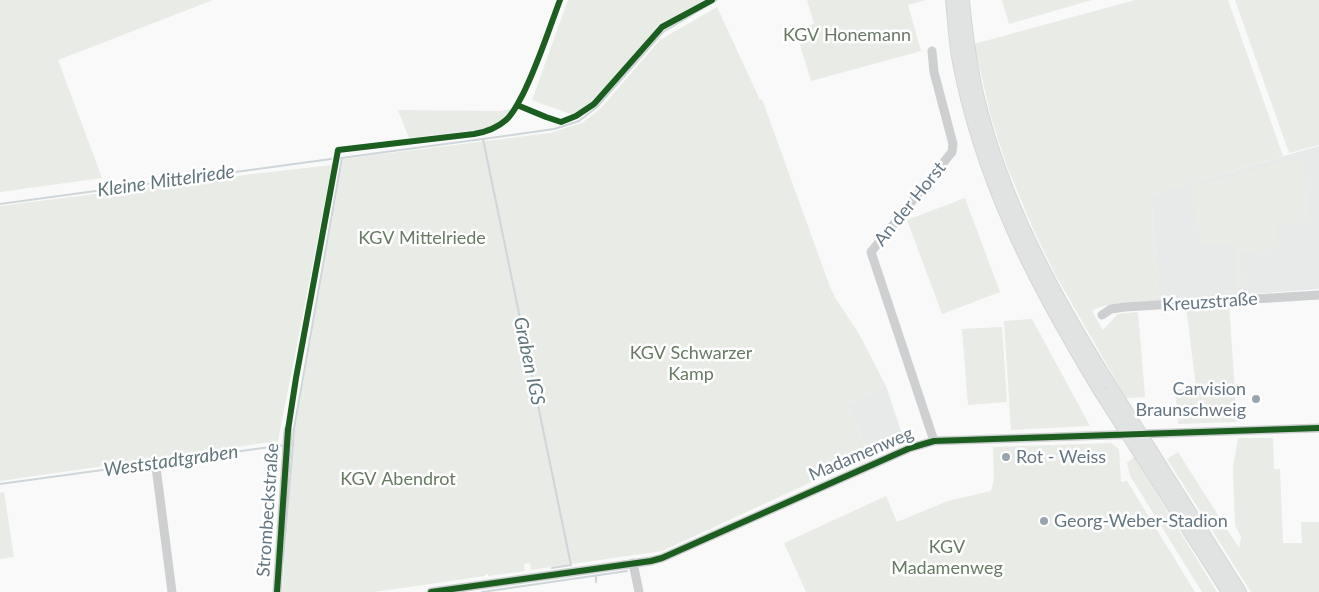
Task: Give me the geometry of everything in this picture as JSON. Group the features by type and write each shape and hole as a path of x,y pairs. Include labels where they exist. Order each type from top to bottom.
{"highway":[{"path":"952,0 960,29 976,133 1002,206 1026,258 1070,340 1240,592"},
{"path":"960,29 963,0"},
{"path":"1157,469 1228,592"}],"street":[{"name":"An der Horst","path":"932,52 934,72 953,144 952,152 871,252 934,440"},
{"name":"Kreuzstraße","path":"1102,315 1111,309 1125,307 1319,295"},
{"name":"Madamenweg","path":"431,592 651,561 669,555 910,448 934,440 1319,428"},
{"name":"Strombeckstraße","path":"277,592 288,430"},
{"path":"156,467 172,592"},
{"path":"633,563 639,592"}],"shaded area":[{"path":"1319,146 1319,289 1159,301 1151,194"},
{"path":"886,386 904,440 870,455 847,405"}],"green space":[{"path":"0,0 213,0 58,60 102,178 0,192"},
{"path":"568,0 707,0 660,25 592,102 573,115 532,100"},
{"name":"KGV Honemann","path":"807,0 926,0 908,5 921,51 811,81 795,29 814,24"},
{"path":"1002,0 1092,0 1009,24"},
{"path":"1135,0 1228,0 1283,156 1151,194 1159,301 1106,305 1092,311 1103,330 1118,314 1138,312 1145,397 1126,398 1055,274 1034,231 1006,164 991,117 974,44"},
{"path":"1235,0 1319,0 1319,145 1289,153"},
{"path":"717,7 760,100 762,99 830,287 859,334 886,386 847,405 870,455 662,551 531,570 530,563 524,564 525,571 488,576 488,574 485,574 485,576 374,592 282,592 295,430 343,159 550,133 582,123 600,109 660,40"},
{"path":"398,110 501,111 511,110 504,118 489,127 409,138"},
{"path":"1301,159 1305,161 1309,222 1277,225 1279,249 1241,252 1243,295 1237,295 1234,244 1200,246 1191,187 1289,160"},
{"path":"332,165 278,441 0,481 0,206"},
{"path":"965,198 1000,292 942,314 907,220"},
{"path":"1229,303 1237,422 1178,424 1175,390 1196,386 1186,307"},
{"path":"1032,319 1090,426 1011,430 1004,321"},
{"path":"1002,327 1007,402 968,405 962,329"},
{"path":"1238,438 1273,438 1274,469 1280,469 1283,543 1302,543 1301,522 1319,522 1319,592 1251,592 1167,459 1178,452 1239,548 1241,537 1235,525 1233,468"},
{"name":"KGV Madamenweg","path":"1111,443 1119,449 1121,482 1127,481 1195,592 806,592 784,543 886,496 897,522 948,501 991,491 994,479 993,447"},
{"path":"1134,457 1217,592 1202,592 1130,476 1127,463"},
{"path":"4,492 14,557 0,559 0,493"}],"waterway":[{"name":"Kleine Mittelriede","path":"341,158 554,129 579,121 597,107 663,32 717,0"},
{"name":"Graben IGS","path":"483,139 571,565 552,568"},
{"name":"Weststadtgraben","path":"290,445 293,444 294,429 342,158"},
{"name":"Kleine Mittelriede","path":"0,204 331,159"},
{"name":"Weststadtgraben","path":"0,484 285,445"},
{"path":"283,562 293,445"},
{"name":"Graben IGS","path":"482,592 627,571"},
{"name":"Graben IGS","path":"596,576 596,582"}],"cycle path":[{"path":"277,592 288,430 338,150 474,134 487,131 499,125 516,108 523,94 538,60 560,0"},
{"path":"517,105 561,122 576,116 594,104 662,27 712,0"},
{"path":"431,592 662,558 910,448 934,441 1319,428"}],"place":[{"name":"Carvision Braunschweig","path":"1256,399"},
{"name":"Rot - Weiss","path":"1006,457"},
{"name":"Georg-Weber-Stadion","path":"1044,521"}],"park label":[{"name":"KGV Mittelriede","path":"422,238"},
{"name":"KGV Schwarzer Kamp","path":"691,363"},
{"name":"KGV Abendrot","path":"398,479"}]}
